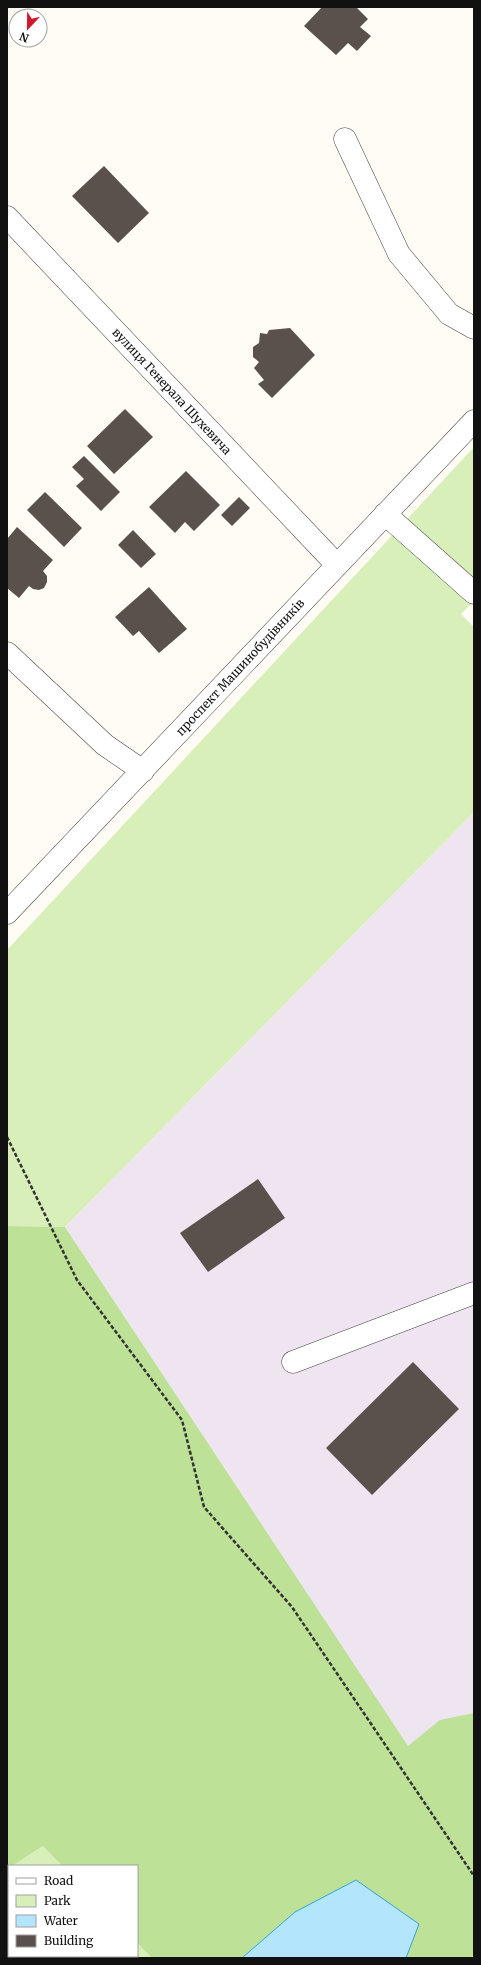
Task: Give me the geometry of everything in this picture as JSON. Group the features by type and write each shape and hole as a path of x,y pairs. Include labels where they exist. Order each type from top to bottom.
{"street":[{"path":"345,139 399,254 449,314 474,328"},
{"name":"вулиця Генерала Шухевича","path":"7,217 336,565"},
{"name":"проспект Машинобудівників","path":"7,913 474,421"},
{"path":"385,514 474,593"},
{"path":"7,654 105,745 142,771"},
{"path":"293,1362 474,1292"}],"path":[{"path":"7,1137 77,1280 182,1420 204,1507 292,1607 474,1876"}],"shaded area":[{"path":"474,812 474,1845 349,1659 65,1227"}],"green space":[{"path":"474,447 474,601 461,614 474,627 474,812 65,1227 7,1226 7,950"},
{"path":"7,1226 65,1227 408,1746 440,1720 474,1713 474,1958 406,1958 419,1923 295,1912 242,1958 152,1958 138,1944 138,1865 61,1865 43,1846 14,1865 8,1865 7,1869"},
{"path":"43,1846 61,1865 14,1865"},
{"path":"7,1869 8,1957 138,1957 138,1944 152,1958 7,1958"}],"water":[{"path":"356,1880 419,1924 406,1958 242,1958 295,1912"}],"building":[{"path":"322,7 356,7 368,19 360,27 371,36 357,51 348,43 336,55 304,26"},
{"path":"104,166 149,213 118,243 72,196"},
{"path":"290,328 315,355 272,398 258,384 264,380 254,368 259,362 253,357 253,347 259,343 260,333 267,334 269,330"},
{"path":"125,409 153,437 114,474 87,446"},
{"path":"84,456 120,492 101,511 76,486 84,479 72,467"},
{"path":"186,471 220,505 194,531 185,522 175,533 149,507"},
{"path":"45,492 82,528 64,547 27,510"},
{"path":"239,497 250,508 232,526 221,515"},
{"path":"17,527 53,560 43,571 47,576 47,582 44,588 39,590 33,589 29,586 19,598 7,588 7,539"},
{"path":"133,530 156,554 141,568 118,545"},
{"path":"149,587 187,629 159,653 139,631 133,636 115,617"},
{"path":"258,1179 285,1218 208,1272 180,1233"},
{"path":"413,1362 459,1409 372,1495 326,1448"}]}
